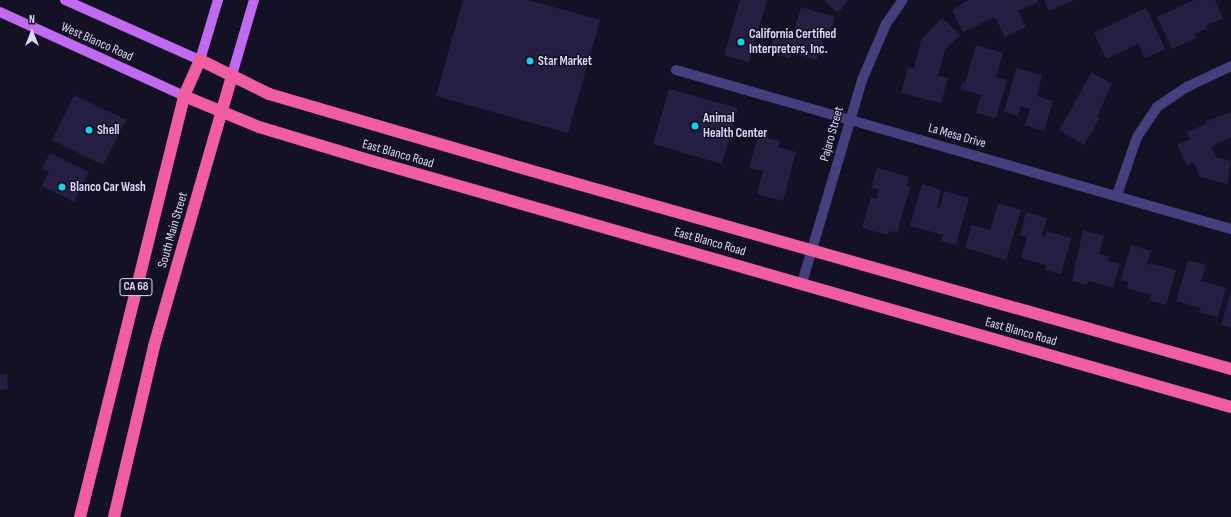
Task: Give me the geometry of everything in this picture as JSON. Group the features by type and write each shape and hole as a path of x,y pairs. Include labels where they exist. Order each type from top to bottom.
{"highway":[{"name":"East Blanco Road","path":"200,60 269,94 546,175 812,249 1231,369"},
{"name":"South Main Street","path":"80,517 184,96 200,60"},
{"name":"South Main Street","path":"114,517 131,435 154,346 232,75"},
{"name":"East Blanco Road","path":"184,96 262,128 372,161 802,283 1231,408"}],"main road":[{"name":"West Blanco Road","path":"65,0 200,60"},
{"name":"South Main Street","path":"200,60 218,0"},
{"name":"South Main Street","path":"232,75 254,0"},
{"name":"West Blanco Road","path":"0,12 184,96"}],"street":[{"name":"Pajaro Street","path":"802,283 850,118 876,44 904,0"},
{"path":"1117,195 1137,137 1158,107 1187,87 1231,66"},
{"name":"La Mesa Drive","path":"676,70 850,118 1231,229"}],"building":[{"path":"463,0 528,0 600,20 568,133 436,96"},
{"path":"740,0 767,0 749,62 724,55"},
{"path":"824,0 849,0 838,13"},
{"path":"968,0 1037,0 1038,2 1018,11 1026,27 1005,37 995,17 963,32 952,10"},
{"path":"1044,0 1074,0 1049,11"},
{"path":"1194,0 1215,0 1223,18 1206,26 1207,28 1195,34 1196,38 1172,49 1157,17"},
{"path":"801,7 835,17 828,39 824,38 817,60 792,53 790,59 769,52 776,29 793,34"},
{"path":"1146,8 1165,49 1145,58 1138,44 1106,59 1094,33"},
{"path":"942,18 960,35 945,50 938,76 948,78 941,103 901,93 908,67 914,69 921,40"},
{"path":"976,45 1003,53 996,77 1007,80 996,118 976,113 981,95 960,89 962,83 965,83"},
{"path":"1016,68 1042,75 1037,96 1053,101 1044,131 1025,125 1030,109 1021,106 1018,116 1004,112"},
{"path":"1092,72 1112,84 1097,117 1100,118 1084,145 1059,130"},
{"name":"Animal Health Center","path":"669,89 738,108 722,164 653,144"},
{"name":"Shell","path":"74,95 126,120 103,165 52,140"},
{"path":"1231,112 1231,137 1211,147 1216,157 1231,161 1227,184 1200,177 1193,162 1187,165 1177,145 1190,139 1187,132 1206,124 1205,122"},
{"path":"758,136 780,141 778,147 796,152 783,201 757,194 763,171 749,168"},
{"path":"50,153 89,172 74,202 42,186 49,172 42,169"},
{"path":"877,168 909,177 907,186 910,187 897,233 889,231 887,235 862,228 871,197 876,199 879,190 871,187"},
{"path":"922,184 941,190 937,207 940,208 944,191 969,198 956,245 941,241 943,235 910,226"},
{"path":"998,203 1021,210 1006,260 965,248 972,225 990,230"},
{"path":"1026,212 1047,218 1042,236 1045,237 1046,231 1071,238 1061,274 1045,270 1046,265 1021,258 1027,237 1020,235"},
{"path":"1083,230 1104,236 1099,254 1109,257 1108,261 1120,264 1113,288 1088,281 1087,285 1072,281"},
{"path":"1131,245 1151,251 1146,266 1150,263 1176,270 1166,305 1149,300 1151,295 1127,288 1128,282 1121,280"},
{"path":"1188,260 1206,265 1201,281 1226,288 1218,317 1199,312 1201,308 1176,301"},
{"path":"1231,291 1231,328 1221,325"},
{"path":"7,374 8,389 0,390 0,375"}],"place":[{"name":"California Certified Interpreters, Inc.","path":"741,42"},
{"name":"Star Market","path":"530,61"},
{"name":"Animal Health Center","path":"695,126"},
{"name":"Shell","path":"89,130"},
{"name":"Blanco Car Wash","path":"62,187"}]}
